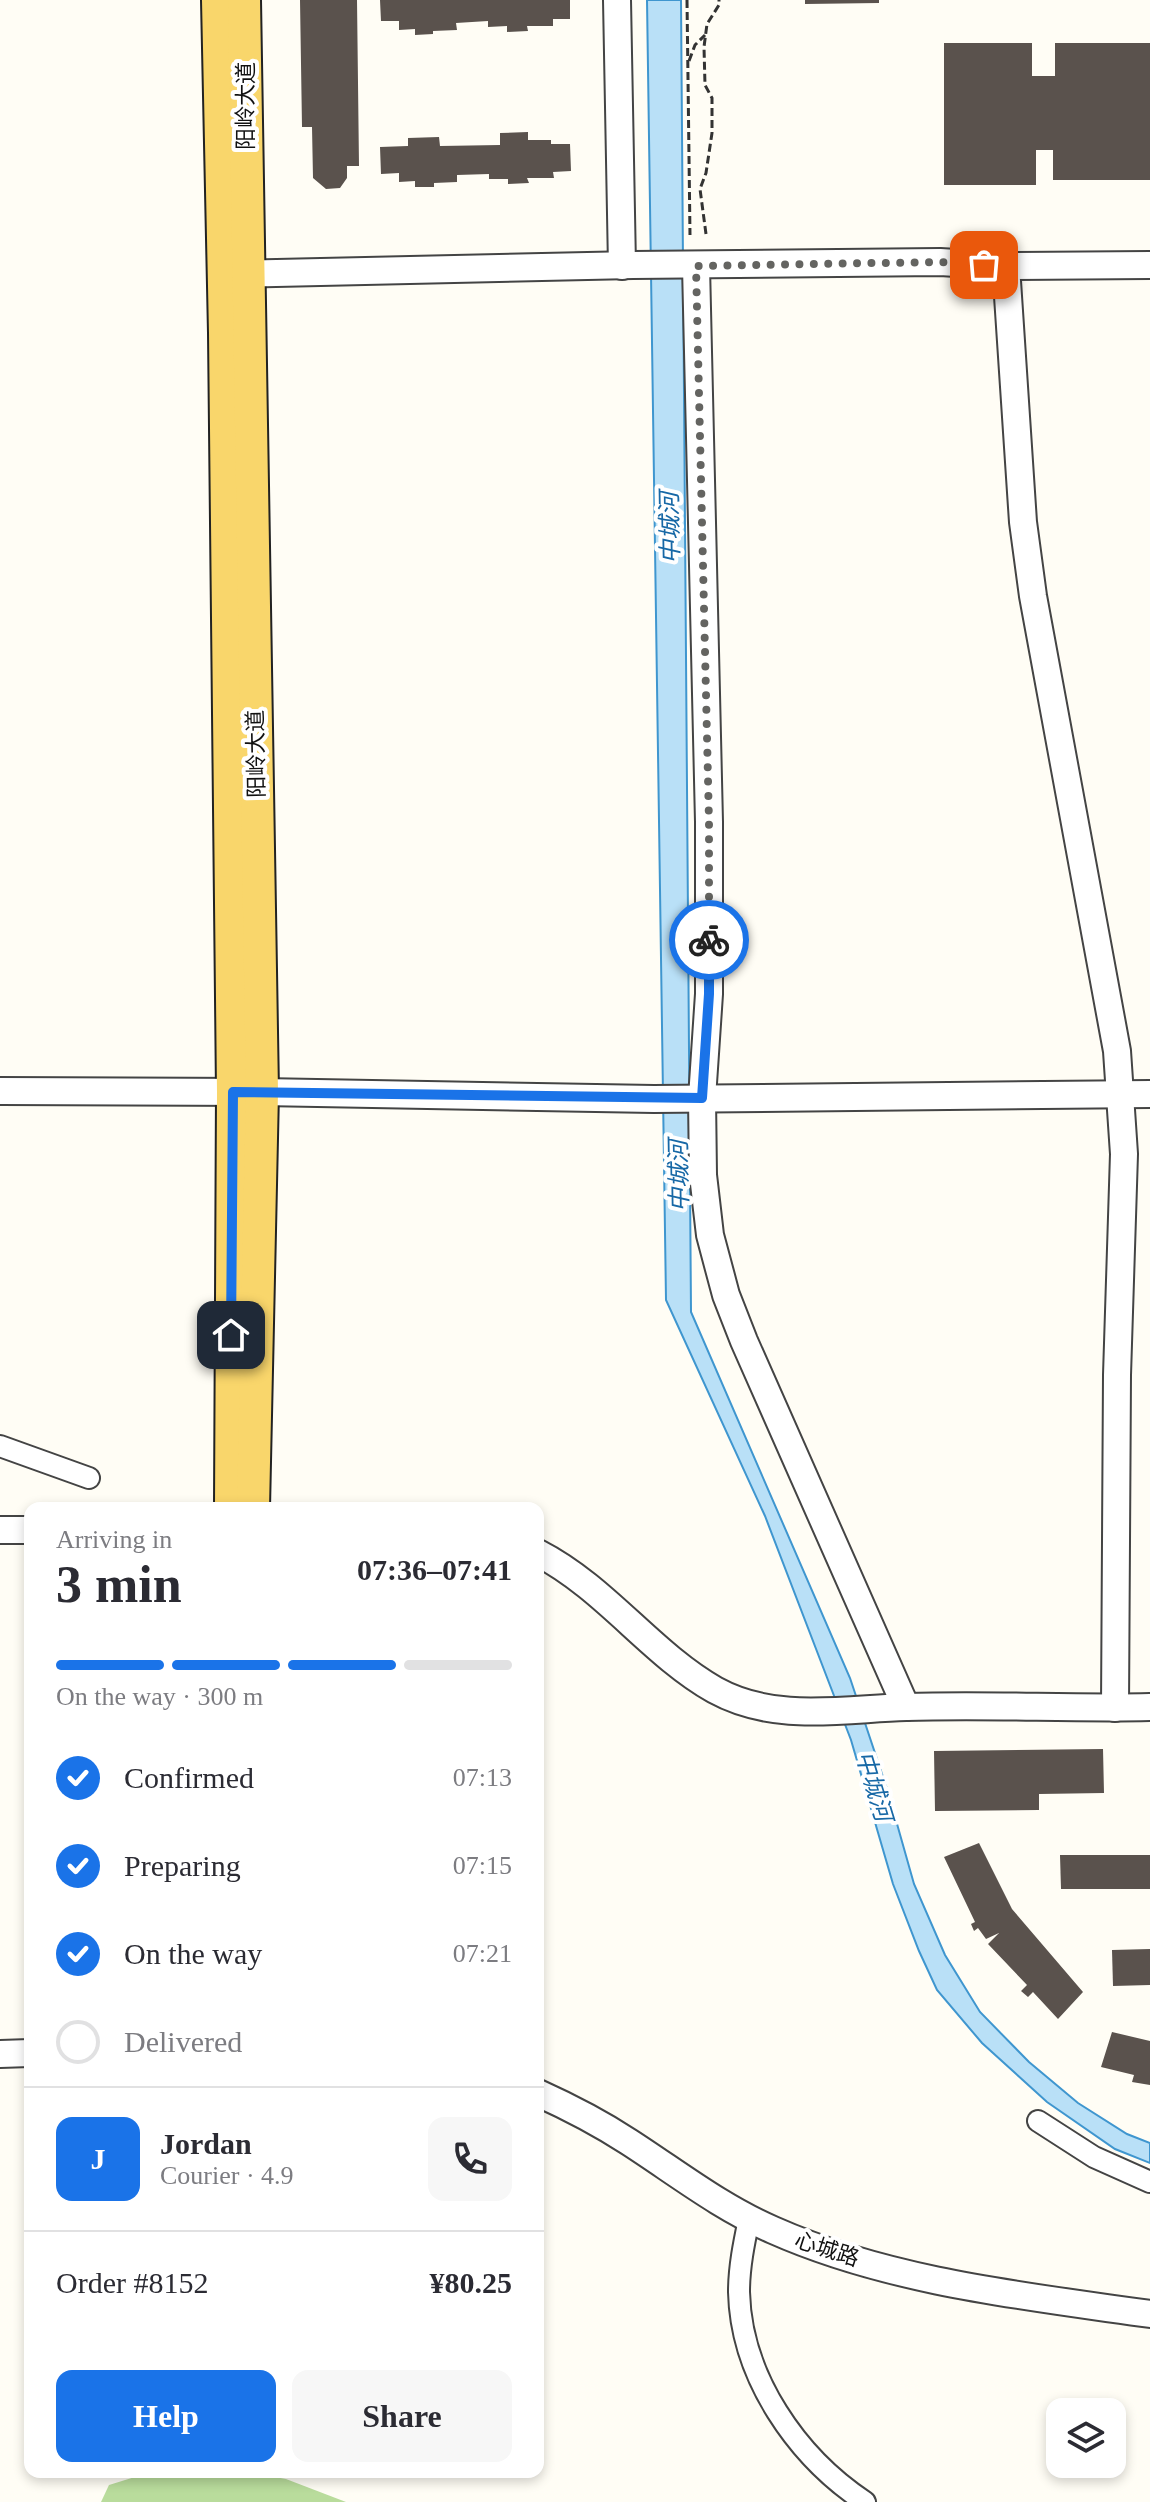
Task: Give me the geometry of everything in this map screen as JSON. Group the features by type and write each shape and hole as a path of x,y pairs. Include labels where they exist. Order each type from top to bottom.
{"main road":[{"name":"阳岭大道","path":"218,0 235,274 253,1502"},
{"name":"阳岭大道","path":"235,274 244,0"},
{"name":"阳岭大道","path":"231,1502 248,1092"}],"street":[{"path":"617,0 628,266"},
{"path":"235,274 940,262 1006,266 1150,265"},
{"path":"696,266 709,822 709,994 702,1098 703,1175 710,1235 726,1295 906,1707"},
{"path":"1006,266 1023,522 1033,596 1112,1021 1121,1094 1124,1154 1117,1375 1115,1708"},
{"path":"0,1091 654,1099 1150,1094"},
{"path":"0,1446 89,1478"},
{"path":"0,1530 24,1530"},
{"path":"544,1556 566,1567 596,1590 687,1673 719,1692 768,1707 792,1712 830,1713 906,1707 1150,1707"},
{"path":"0,2054 24,2053"},
{"name":"心城路","path":"544,2096 629,2142 688,2184 749,2219 833,2253 979,2288 1150,2314"},
{"path":"1038,2121 1094,2157 1150,2182"},
{"path":"749,2219 740,2268 739,2296 753,2358 767,2394 786,2427 814,2461 837,2484 865,2502"}],"path":[{"path":"687,0 690,235"},
{"path":"706,234 700,189 706,173 712,133 712,98 705,85 705,35 719,0"},
{"path":"688,65 695,45 705,35"}],"green space":[{"path":"132,2478 280,2478 346,2502 101,2502 109,2485"}],"water":[{"name":"中城河","path":"647,0 681,0 691,1312 850,1678 888,1792 914,1884 945,1955 980,2012 1029,2062 1078,2103 1127,2134 1150,2143 1150,2163 1115,2149 1047,2102 982,2043 937,1990 893,1884 851,1740 765,1516 666,1300"}],"building":[{"path":"300,0 357,0 359,166 347,166 347,178 340,188 326,189 313,178 312,127 302,127"},
{"path":"380,0 570,0 570,19 553,19 553,26 527,26 528,31 507,32 507,26 488,27 488,21 456,23 457,30 415,35 415,29 399,30 399,21 381,21"},
{"path":"805,0 879,0 879,3 805,4"},
{"path":"944,43 1032,43 1032,76 1055,76 1055,43 1150,43 1150,180 1053,180 1053,150 1036,150 1036,185 944,185"},
{"path":"528,132 528,140 570,144 571,171 553,172 554,178 527,178 529,183 508,184 508,179 489,179 489,174 457,175 457,182 434,183 434,187 415,187 415,181 399,182 399,173 381,174 380,147 408,146 408,138 439,137 440,146 500,145 500,133"},
{"path":"1103,1749 1104,1793 1039,1794 1039,1810 935,1811 934,1751"},
{"path":"979,1843 1012,1909 1083,1992 1058,2019 1033,1992 1028,1997 1021,1991 1027,1985 988,1944 999,1933 986,1939 978,1928 974,1931 971,1924 975,1922 944,1857"},
{"path":"1060,1855 1150,1855 1150,1889 1061,1889"},
{"path":"1150,1949 1150,1985 1113,1986 1112,1950"},
{"path":"1112,2032 1150,2041 1150,2085 1132,2082 1134,2075 1101,2067"}],"way so far":[{"path":"709,940 696,266 940,262 984,265"}],"route":[{"path":"231,1335 233,1092 702,1098 709,940"}]}
